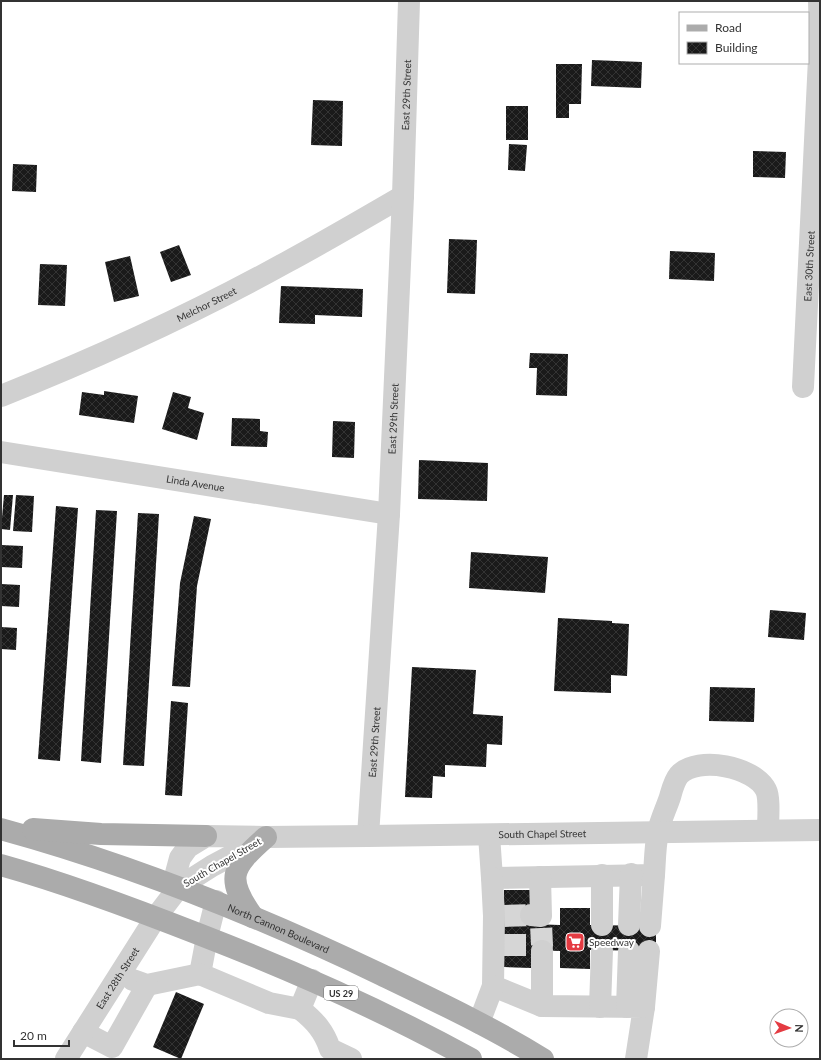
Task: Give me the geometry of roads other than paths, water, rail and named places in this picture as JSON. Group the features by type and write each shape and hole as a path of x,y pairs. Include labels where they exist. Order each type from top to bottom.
{"main road":[{"path":"1,826 101,834 206,836"},
{"name":"North Cannon Boulevard","path":"1,829 99,859 216,901 360,965 479,1024 543,1059"},
{"path":"253,917 237,892 234,875 240,863 266,837"},
{"name":"US 29","path":"1,865 67,885 252,954 312,980 471,1059"}],"street":[{"name":"East 29th Street","path":"368,836 389,514 404,196 410,1"},
{"name":"East 30th Street","path":"803,387 820,38 819,1"},
{"name":"Melchor Street","path":"1,396 65,371 178,318 287,262 404,196"},
{"name":"Linda Avenue","path":"1,452 389,514"},
{"path":"631,874 640,926 654,875 658,831 674,784 679,775 686,770 700,765 734,768 748,773 760,781 767,792 768,830"},
{"name":"South Chapel Street","path":"179,887 176,873 180,858 188,847 206,836 266,837 489,835 658,831 820,830"},
{"path":"479,1024 493,986 499,945 499,916 492,878 489,835"},
{"name":"South Chapel Street","path":"156,917 179,887 212,866 266,837"},
{"path":"492,878 631,874 654,875"},
{"path":"602,875 602,925"},
{"path":"538,918 540,877"},
{"path":"200,974 206,937 216,901"},
{"name":"East 28th Street","path":"66,1059 156,917"},
{"path":"600,1007 602,950"},
{"path":"542,951 542,1006"},
{"path":"636,1059 636,1007 639,951"},
{"path":"120,973 147,985 200,974 269,1003 300,1009 317,1023 326,1037 330,1049 351,1059"},
{"path":"300,1009 312,980"},
{"path":"83,1032 112,1047 147,985"},
{"path":"493,986 542,1006 636,1007"}],"tunnel":[{"path":"504,916 531,915"},
{"path":"504,945 542,945 541,924"}],"place":[{"name":"Speedway","path":"575,942"}]}
